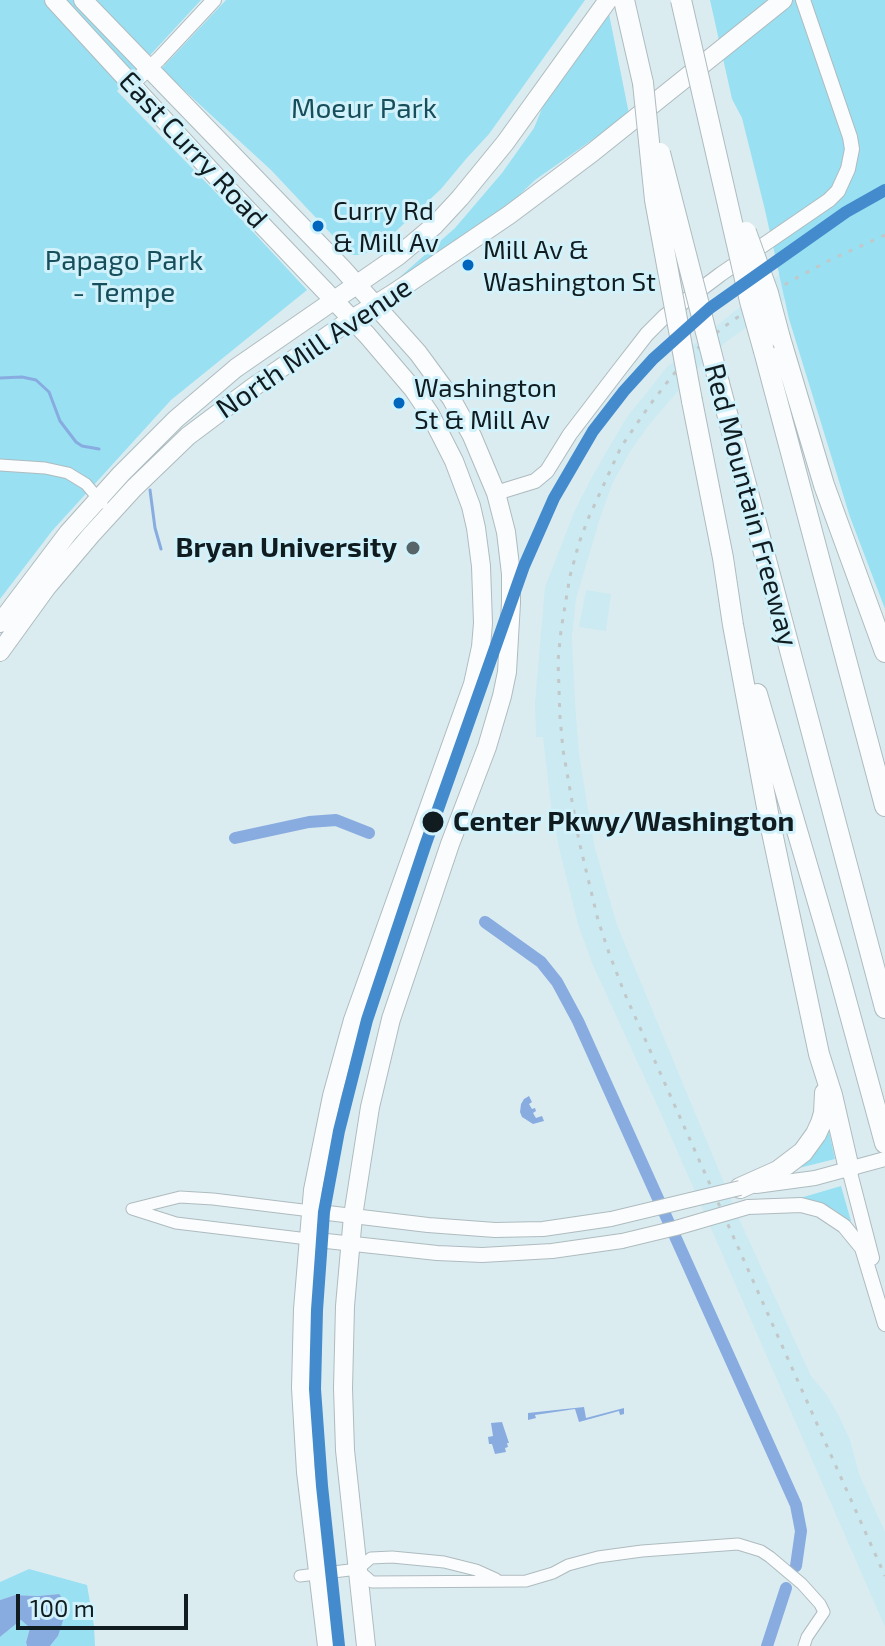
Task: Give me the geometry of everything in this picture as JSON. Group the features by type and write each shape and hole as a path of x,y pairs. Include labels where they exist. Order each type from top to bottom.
{"highway":[{"name":"Red Mountain Freeway","path":"624,0 719,383 885,1008"},
{"path":"681,0 715,148 768,293 772,344 885,652"},
{"path":"643,83 655,200 769,818 819,1054 825,1096 824,1113 816,1134 803,1152 744,1198"},
{"name":"Red Mountain Freeway","path":"772,344 885,806"},
{"path":"723,558 764,718 885,1143"},
{"path":"819,1054 858,1167"}],"main road":[{"name":"East Curry Road","path":"54,0 352,319 413,389 430,414 454,461 476,528 482,577 481,647 467,703 340,1063 311,1211 303,1309 301,1388 309,1575 327,1646"},
{"name":"East Curry Road","path":"83,0 376,305 418,353 451,398 472,436 496,493 506,532 511,574 507,672 502,696 391,1019 370,1107 353,1216 345,1306 343,1388 345,1450 366,1646"},
{"name":"North Mill Avenue","path":"0,652 105,505 169,426 202,395 408,248 435,225 505,143 608,0"},
{"name":"North Mill Avenue","path":"0,623 52,553 188,436 352,319 509,215 783,0"}],"street":[{"path":"132,84 214,0"},
{"path":"496,493 535,481 547,471 570,434 611,380 665,316 838,191 851,159 850,137 803,0"},
{"path":"0,465 68,473 86,484 105,505"},
{"path":"885,1159 744,1198 560,1227 509,1230 451,1227 180,1197 132,1209 176,1223 437,1253 504,1255 576,1249 622,1241 676,1228 744,1198 801,1205 820,1210 844,1226 862,1248 885,1324"},
{"path":"858,1167 885,1308"},
{"path":"358,1569 372,1582 532,1580 598,1557 738,1544 761,1551 777,1562 820,1604 824,1612 804,1646"},
{"path":"309,1575 358,1569 371,1558 413,1558 476,1570 502,1581"}],"shaded area":[{"path":"836,266 726,342 701,365 631,450 613,482 600,518 576,599 572,637 579,754 595,848 617,925 740,1221 811,1376 827,1395 850,1440 859,1474 885,1532 885,1627 592,963 578,924 560,852 543,737 536,737 535,703 545,587 575,510 627,417 667,367 781,273"},
{"path":"586,590 611,594 606,631 579,627"},
{"path":"529,1096 532,1102 529,1104 532,1109 535,1108 533,1113 536,1118 542,1116 544,1121 533,1124 522,1117 521,1104"},
{"path":"584,1407 586,1418 624,1408 624,1414 620,1415 619,1411 579,1422 575,1409 535,1415 536,1418 528,1420 528,1413"},
{"path":"502,1422 509,1443 506,1452 495,1454 488,1437 493,1436 491,1423"},
{"path":"59,1594 68,1605 58,1636 50,1646 27,1646 30,1628 21,1620 0,1637 0,1600 15,1595"}],"green space":[{"name":"Papago Park - Tempe","path":"0,0 201,0 117,91 307,290 171,400 52,531 0,599"},
{"name":"Moeur Park","path":"226,0 585,0 489,134 441,189 394,233 364,255 351,255 271,170 161,69"},
{"path":"710,0 885,0 885,609 850,517 789,319 765,210 742,118 732,99"},
{"path":"609,14 629,114 535,180 506,208 402,278 455,228 502,173 534,128 548,94"},
{"path":"828,1127 835,1159 795,1169"},
{"path":"841,1186 849,1222 822,1203 800,1198"},
{"path":"29,1569 87,1585 95,1646 50,1646 58,1636 59,1594 15,1595 0,1600 0,1582"},
{"path":"21,1620 30,1628 27,1646 0,1646 0,1637"}],"waterway":[{"path":"0,378 36,380 49,392 60,421 76,442 99,449"},
{"path":"150,490 161,549"},
{"path":"235,838 309,822 336,820 369,833"},
{"path":"485,922 541,962 557,982 578,1021 796,1505 801,1531 796,1566"},
{"path":"767,1646 786,1588"}],"railway":[{"path":"885,235 789,282 725,326 699,347 672,376 621,447 588,519 570,576 558,661 563,750 579,841 609,953 885,1576"}],"transit line":[{"path":"339,1646 315,1389 324,1212 339,1131 367,1020 524,566 554,498 593,431 653,359 710,308 846,212 885,190"}],"place":[{"name":"Curry Rd & Mill Av","path":"318,226"},
{"name":"Mill Av & Washington St","path":"468,265"},
{"name":"Washington St & Mill Av","path":"399,403"},
{"name":"Bryan University","path":"413,548"},
{"name":"Center Pkwy/Washington","path":"433,822"}]}
